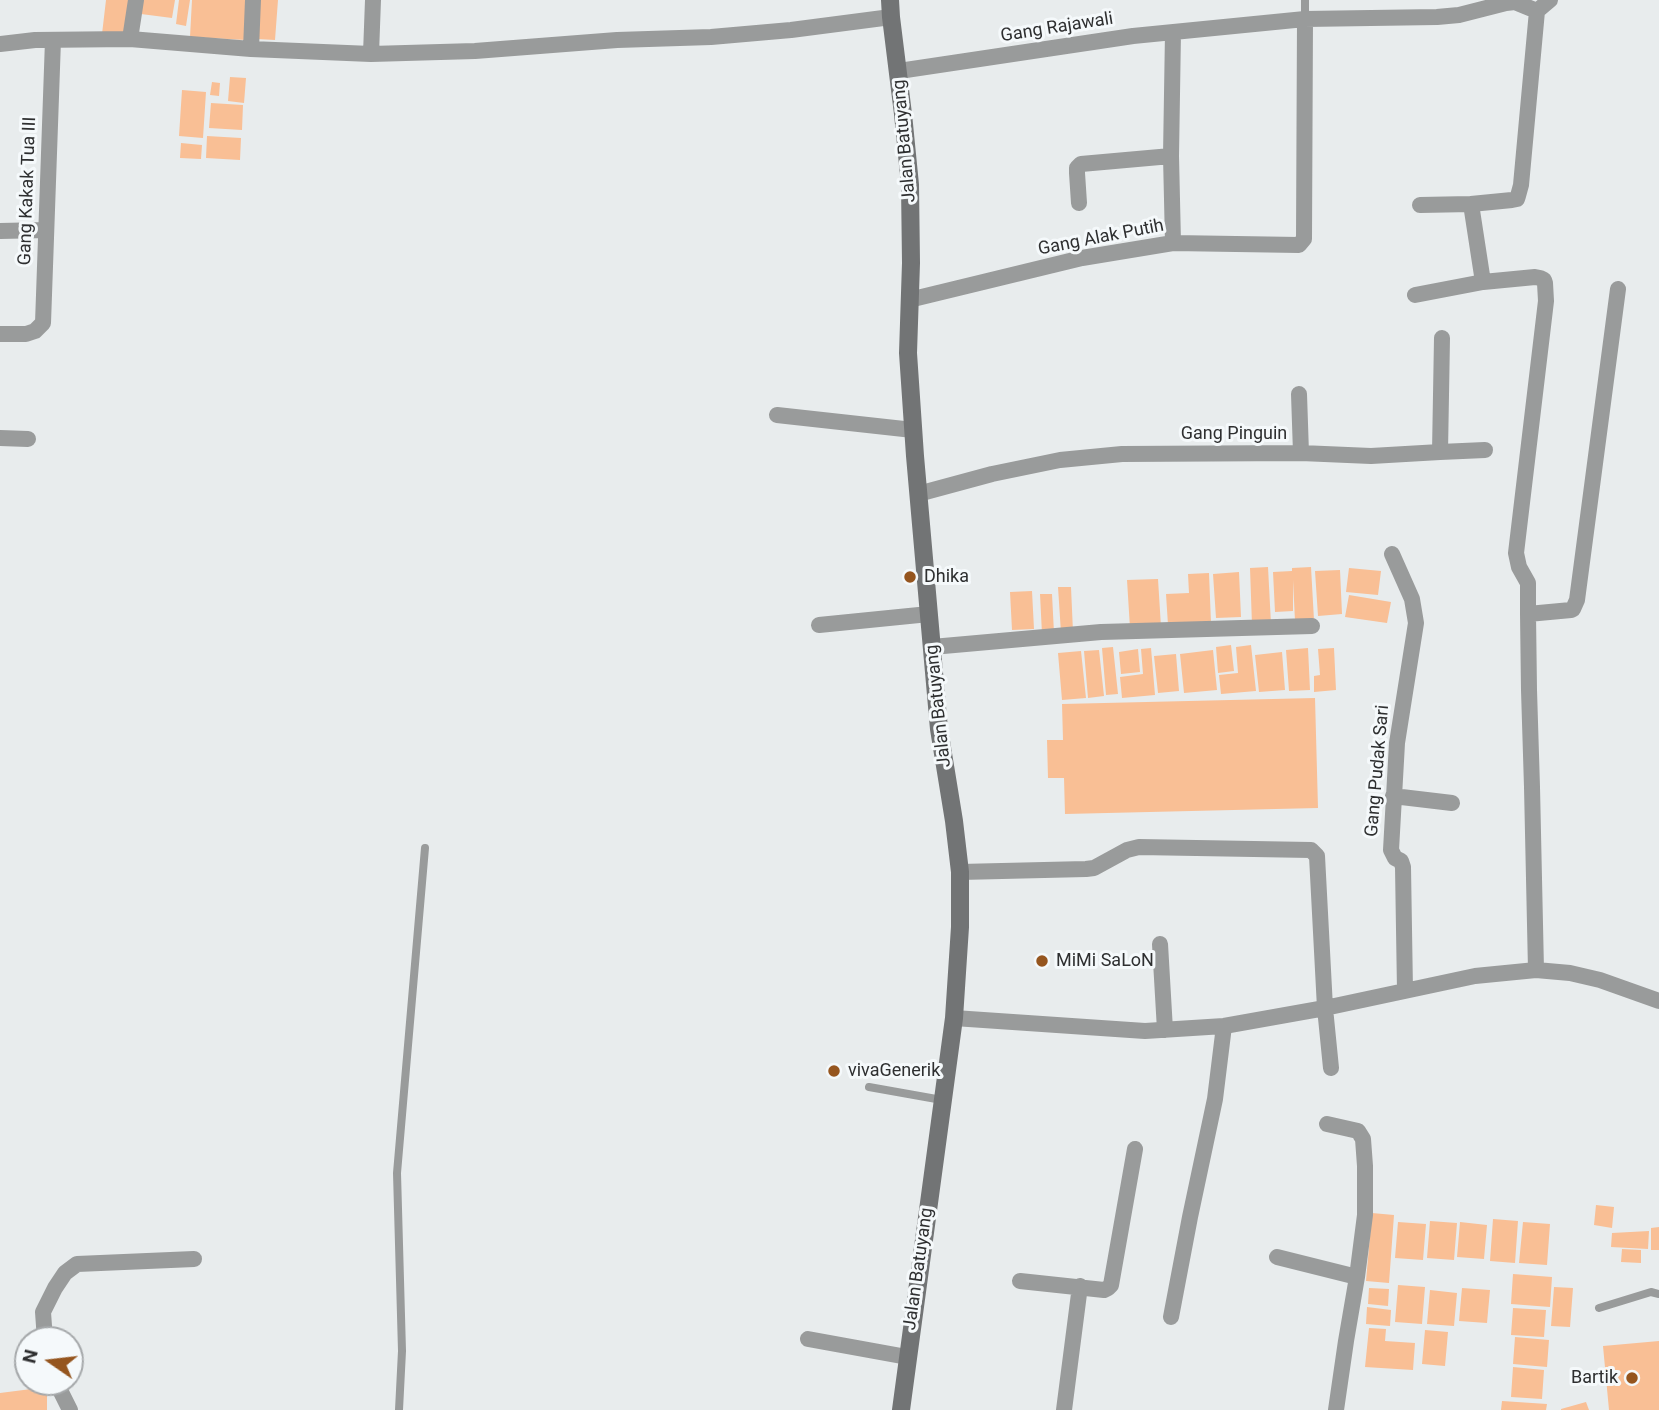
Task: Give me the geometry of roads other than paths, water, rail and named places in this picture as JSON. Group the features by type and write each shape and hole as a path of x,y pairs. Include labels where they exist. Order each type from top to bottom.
{"street":[{"path":"130,39 136,0"},
{"path":"251,50 253,0"},
{"path":"371,54 373,0"},
{"path":"1420,205 1471,204 1518,197 1537,11 1550,0"},
{"name":"Gang Rajawali","path":"899,71 1172,32 1305,19 1437,17 1515,2 1537,11"},
{"path":"0,44 35,40 130,39 251,50 371,54 475,51 791,30 890,9"},
{"name":"Jalan Batuyang","path":"890,9 899,71 910,199 908,353 918,494 939,729 960,872 960,927 954,1018 901,1410"},
{"name":"Gang Alak Putih","path":"909,300 1082,258 1173,243 1300,245 1304,233 1305,19"},
{"path":"1172,32 1173,243"},
{"name":"Gang Kakak Tua III","path":"0,334 26,334 35,331 43,323 53,40"},
{"path":"1079,203 1077,168 1081,164 1171,156"},
{"path":"1471,204 1483,282"},
{"path":"0,231 45,230"},
{"path":"1415,295 1483,282 1540,278 1544,280 1546,290 1517,553 1519,567 1528,583 1528,690 1536,970"},
{"path":"1528,614 1571,611 1577,600 1618,289"},
{"path":"1440,452 1441,338"},
{"path":"1298,394 1301,453"},
{"path":"777,415 913,430"},
{"path":"0,438 27,439"},
{"name":"Gang Pinguin","path":"918,494 992,474 1060,460 1122,454 1301,453 1371,456 1485,450"},
{"name":"Gang Pudak Sari","path":"1392,554 1412,599 1416,623 1397,743 1391,850 1403,867 1405,991"},
{"path":"819,625 929,614"},
{"path":"932,647 1101,632 1312,626"},
{"path":"1393,796 1452,803"},
{"path":"960,872 1094,868 1127,850 1139,847 1311,850 1317,856 1331,1068"},
{"path":"1160,944 1166,1030"},
{"path":"954,1018 1110,1030 1145,1031 1224,1026 1475,976 1536,970 1570,973 1600,980 1659,1001"},
{"path":"1171,1317 1189,1217 1215,1099 1224,1026"},
{"path":"1327,1124 1358,1130 1363,1139 1365,1215 1336,1410"},
{"path":"1020,1281 1104,1290 1111,1285 1135,1149"},
{"path":"1277,1257 1357,1277"},
{"path":"44,1326 43,1312 55,1288 65,1273 77,1264 194,1259"},
{"path":"1064,1410 1080,1286"},
{"path":"808,1339 907,1357"}],"lane":[{"path":"1305,0 1305,19"},
{"path":"399,1410 402,1351 397,1173 425,848"},
{"path":"869,1087 944,1100"},
{"path":"1599,1308 1651,1293 1659,1294"}],"place":[{"name":"Dhika","path":"910,577"},
{"name":"MiMi SaLoN","path":"1042,961"},
{"name":"vivaGenerik","path":"834,1071"},
{"name":"Bartik","path":"1632,1378"}]}
